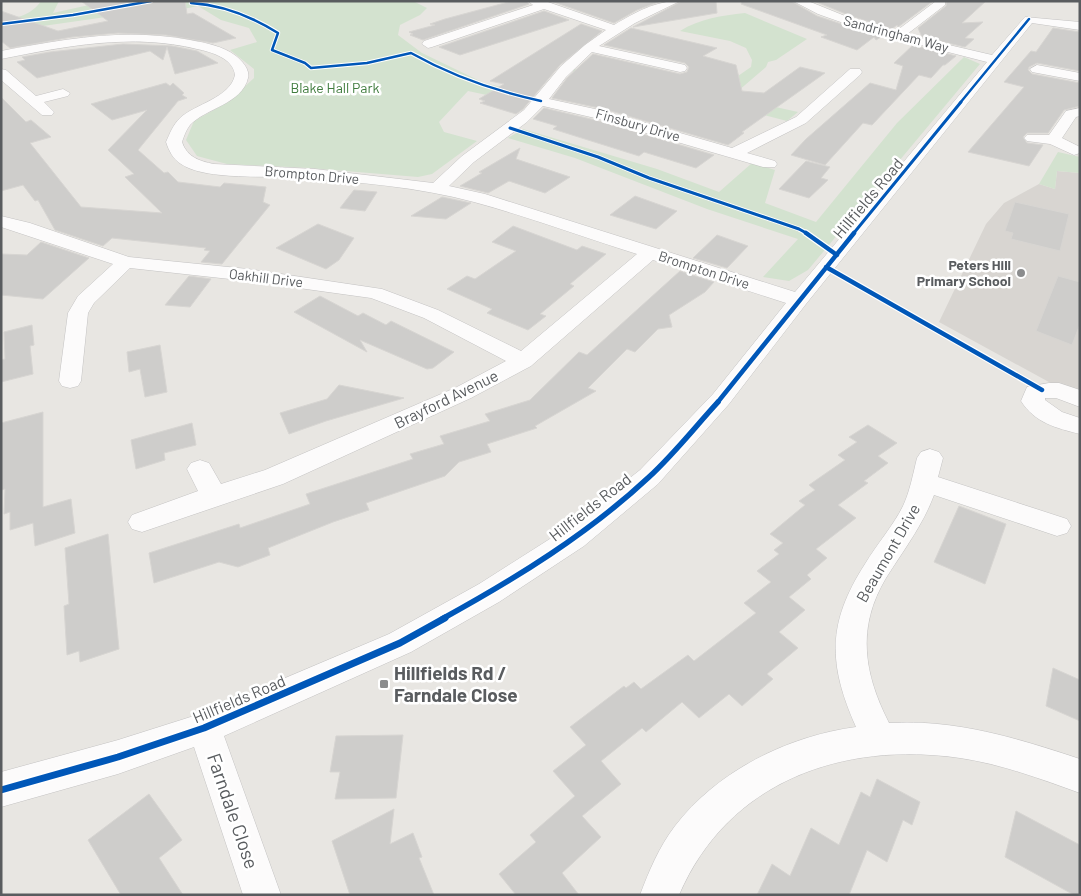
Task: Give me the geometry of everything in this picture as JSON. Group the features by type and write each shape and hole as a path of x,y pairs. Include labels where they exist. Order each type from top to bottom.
{"street":[{"path":"438,188 468,159 501,136 541,101 565,70 589,48 634,17 675,1"},
{"name":"Sandringham Way","path":"798,1 830,16 897,36 996,60"},
{"path":"428,44 454,40 538,3 617,30"},
{"path":"897,36 938,6 921,5"},
{"name":"Hillfields Road","path":"1,790 118,757 204,728 400,643 490,593 574,538 649,477 721,400 799,300 996,60 1027,14 1080,26"},
{"name":"Brompton Drive","path":"1,55 78,40 111,36 155,37 212,49 225,54 235,61 240,69 241,80 234,89 188,118 182,125 174,142 176,151 182,158 194,164 208,168 291,172 438,188 480,198 799,300"},
{"path":"589,48 680,68"},
{"path":"655,62 672,54"},
{"path":"1037,69 1059,69 1080,77"},
{"path":"1,73 47,112"},
{"path":"734,153 801,120 850,76 828,77"},
{"path":"32,101 63,93"},
{"name":"Finsbury Drive","path":"541,101 599,114 769,164"},
{"path":"1053,140 1071,114 1080,112"},
{"path":"1032,138 1053,140 1074,150"},
{"name":"Oakhill Drive","path":"1,221 24,226 126,262 248,275 375,292 431,314 523,361"},
{"name":"Brayford Avenue","path":"142,522 274,477 360,441 463,393 523,361 650,253"},
{"path":"70,381 78,313 84,300 126,262"},
{"path":"1080,399 1059,391 1042,390 1035,392 1033,401 1038,409 1050,416 1080,426"},
{"path":"200,469 214,496"},
{"name":"Beaumont Drive","path":"879,740 861,700 853,672 850,646 852,621 862,592 912,514 927,470 1057,526"},
{"name":"Farndale Close","path":"204,728 262,895"},
{"path":"659,895 676,859 693,832 716,809 753,782 791,760 833,747 879,740 958,742 1008,752 1080,776"}],"shaded area":[{"name":"Peters Hill Primary School","path":"1057,171 1080,173 1080,399 939,322 986,224 1004,203 1039,184 1055,189"}],"green space":[{"name":"Blake Hall Park","path":"41,1 59,1 53,13 107,1 413,1 427,8 420,15 400,25 398,35 422,53 484,83 532,94 524,103 468,91 439,122 444,132 477,141 432,174 418,177 309,168 227,164 197,156 186,140 194,121 228,102 254,78 254,69 230,50 257,42 249,28 221,20 198,6 149,16 141,12 1,32 1,21 28,13"},
{"path":"745,13 807,39 776,60 768,62 766,67 731,97 798,112 787,121 721,104 705,109 572,75 574,69 698,100 709,96 751,67 752,60 746,48 730,41 680,31 703,20"},
{"path":"964,57 980,64 808,270 789,281 763,277 798,239 707,209 575,158 508,138 523,129 657,169 719,192 752,163 775,170 765,203 816,222 897,123"},
{"path":"1058,152 1080,157 1080,173 1057,171 1055,189 1039,184"}],"building":[{"path":"81,1 185,1 187,14 193,13 236,38 213,43 166,35 118,33 72,37 10,48 1,41 1,11 58,31 108,21"},
{"path":"512,1 526,1 529,4 423,40 410,35 413,34 409,32 435,25 430,24 445,19"},
{"path":"551,1 661,1 637,10 614,23"},
{"path":"682,1 716,1 717,13 633,27"},
{"path":"742,1 791,1 817,16 881,37 876,40 874,37 857,50 821,37 827,35 741,4"},
{"path":"814,1 933,1 898,27 897,25 892,29 851,16"},
{"path":"947,1 986,1 962,23 983,22 965,38 974,39 965,47 922,37 918,28 946,6"},
{"path":"544,11 569,20 460,55 439,47"},
{"path":"581,24 602,31 560,65 523,109 516,114 480,103 485,101 479,99 504,84 490,81"},
{"path":"631,28 717,48 703,56 736,65 742,91 764,93 800,67 825,73 742,132 744,133 728,145 604,109 552,98 567,78 593,54 680,74 687,72 689,67 685,63 604,45"},
{"path":"1053,28 1080,32 1080,71 1037,63 1029,67 1028,70 1032,74 1080,83 1080,106 1064,110 1048,133 1027,133 1023,137 1027,143 1043,145 1029,166 968,152 1024,87 1004,82 1031,51 1036,52"},
{"path":"123,44 172,46 197,51 218,63 175,74 167,47 163,60 150,51 37,78 17,62 25,60 22,57 50,52"},
{"path":"913,45 956,56 943,65 931,78 919,75 872,125 863,123 825,165 791,155 806,139 870,83 896,90 903,66 894,63"},
{"path":"166,83 170,86 173,83 184,93 182,95 187,98 178,101 138,150 164,173 168,172 178,182 220,187 224,183 266,187 263,202 270,205 222,264 201,262 210,251 204,250 206,248 112,238 103,246 55,230 38,200 35,201 23,185 1,191 1,97 26,122 31,120 51,137 30,143 81,207 162,213 125,177 134,174 108,150 147,110 112,120 91,104"},
{"path":"544,108 595,120 714,155 696,168 644,152 639,156 553,129 557,126 533,119"},
{"path":"520,148 516,159 570,177 545,193 509,181 488,193 460,186 482,173 479,172"},
{"path":"806,161 830,167 821,178 828,180 809,198 779,189"},
{"path":"354,190 377,192 365,211 340,208"},
{"path":"635,196 677,211 656,229 610,215"},
{"path":"442,197 471,203 446,219 411,216"},
{"path":"1015,202 1069,214 1060,251 1011,239 1013,233 1005,231"},
{"path":"318,224 354,238 339,260 326,269 276,248"},
{"path":"513,226 577,250 582,246 606,254 570,284 574,286 540,314 546,316 528,330 487,313 492,309 447,289 467,276 475,279 516,251 492,242"},
{"path":"717,235 748,246 727,268 693,258"},
{"path":"41,242 89,258 43,299 1,295 1,254 27,255"},
{"path":"680,271 714,282 705,292 669,315 672,327 658,329 635,352 627,349 588,388 596,391 535,426 537,428 487,444 491,452 459,462 445,476 366,503 369,510 268,548 270,555 238,567 219,562 154,583 149,553 239,524 240,528 310,504 306,494 413,459 410,454 444,444 440,436 490,421 485,414 530,400 579,352 587,355"},
{"path":"189,276 211,279 190,307 165,305"},
{"path":"1058,276 1080,282 1080,324 1072,345 1036,331"},
{"path":"320,296 358,316 363,313 386,325 391,321 454,352 433,368 427,369 360,340 367,352 294,312"},
{"path":"32,325 34,345 30,346 33,374 1,382 1,360 5,359 4,332"},
{"path":"160,345 167,392 145,397 140,369 129,372 127,352"},
{"path":"339,385 404,398 289,434 280,413 327,399"},
{"path":"43,412 43,507 71,499 75,533 35,546 33,523 10,530 10,512 4,514 5,489 1,490 1,423"},
{"path":"192,423 196,445 164,453 165,460 136,469 131,440"},
{"path":"868,425 897,443 878,456 888,463 864,481 868,483 838,505 856,518 816,549 827,558 807,575 811,579 789,597 805,610 779,632 798,648 767,674 773,679 742,706 729,694 699,718 682,702 646,732 642,728 601,761 621,784 582,816 601,837 562,873 579,895 516,895 499,874 536,842 530,835 575,796 553,771 586,745 570,727 624,686 626,688 634,682 641,689 688,655 694,661 756,613 744,603 771,582 757,571 779,554 774,550 783,543 770,534 805,505 799,501 815,490 809,485 845,460 838,455 857,442 849,437"},
{"path":"959,506 1006,524 985,584 934,562"},
{"path":"108,534 119,649 80,662 79,651 67,655 64,606 69,604 65,548"},
{"path":"1053,668 1080,680 1080,721 1046,706"},
{"path":"403,735 396,798 335,799 340,772 330,772 336,736"},
{"path":"877,779 920,802 912,825 903,820 887,862 867,850 849,895 757,895 772,864 790,876 811,828 839,845 861,792 870,797"},
{"path":"149,794 182,840 159,858 183,895 121,895 88,840"},
{"path":"394,809 390,844 413,833 422,857 419,858 434,895 350,895 332,841"},
{"path":"1016,811 1080,845 1080,895 1074,895 1005,857"}],"cycle path":[{"path":"1,24 73,15 151,1"},
{"path":"191,3 225,8 258,21 278,33 272,50 305,63 311,68 367,63 411,53 443,70 474,83 541,101"},
{"path":"1,790 118,757 204,728 400,643 489,593 574,538 649,477 721,399 799,300 1029,19"},
{"path":"510,128 598,157 649,178 799,229 818,240 837,255"},
{"path":"826,267 1042,390"}],"place":[{"name":"Peters Hill Primary School","path":"1021,273"},
{"name":"Hillfields Rd / Farndale Close","path":"384,684"}]}
